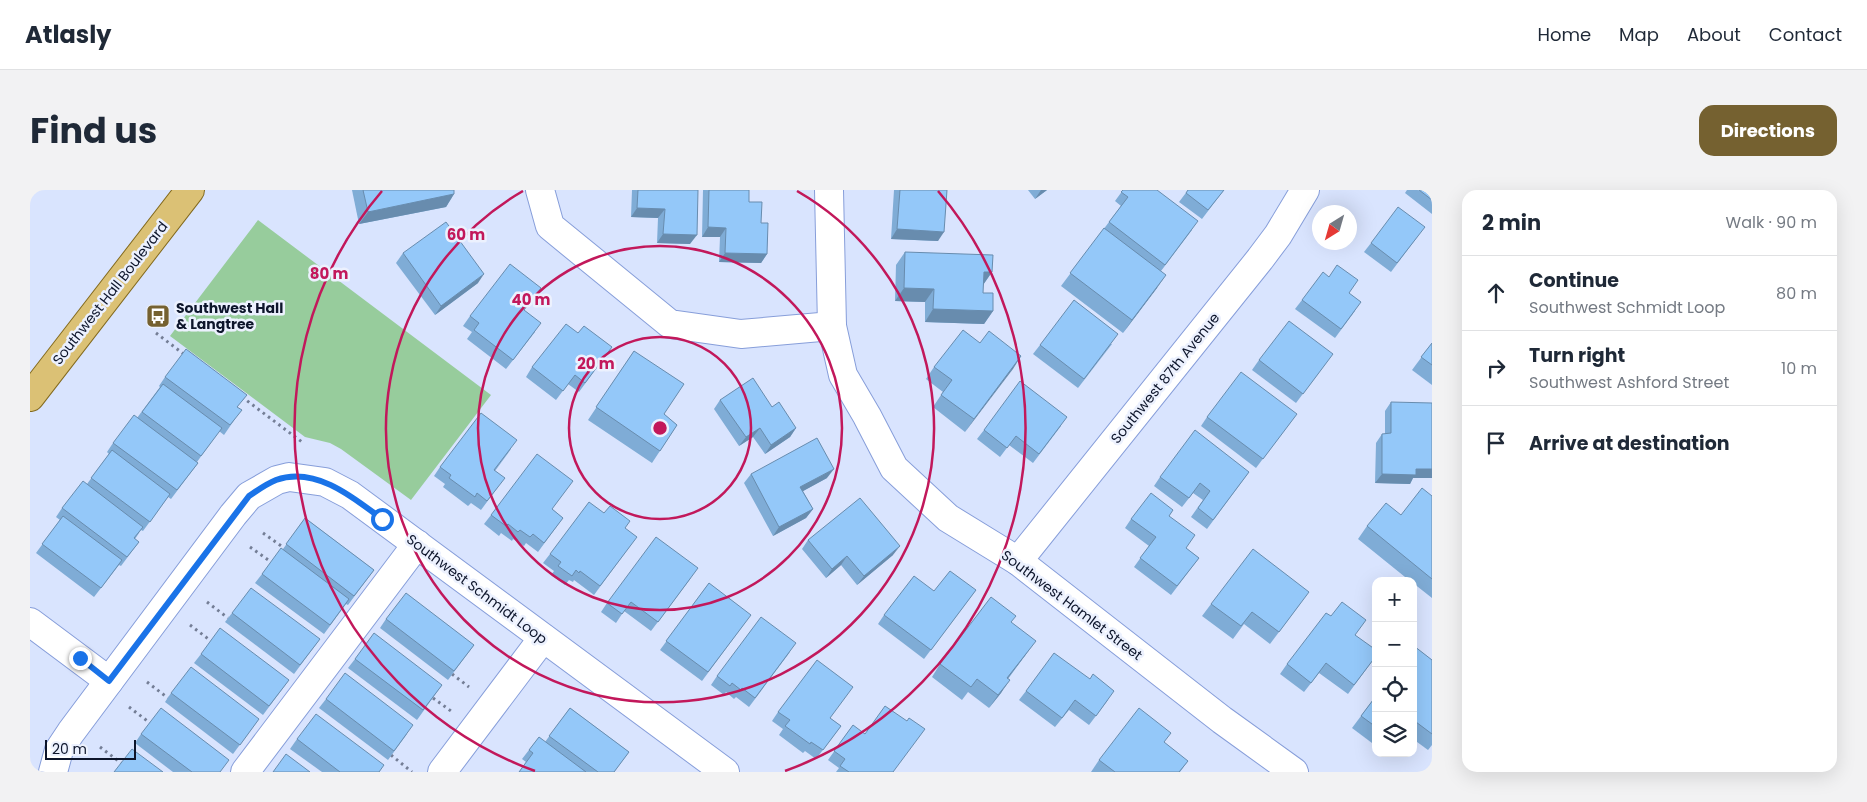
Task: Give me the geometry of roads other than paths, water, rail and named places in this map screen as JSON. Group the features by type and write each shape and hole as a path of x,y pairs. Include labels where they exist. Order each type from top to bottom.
{"main road":[{"name":"Southwest Hall Boulevard","path":"30,397 190,190"}],"street":[{"path":"540,190 550,226 670,324 741,334 832,326"},
{"name":"Southwest Hamlet Street","path":"829,190 832,326 842,375 868,416 894,468 948,518 1018,561 1222,720 1294,772"},
{"name":"Southwest 87th Avenue","path":"1018,561 1260,259 1278,235 1305,190"},
{"name":"Southwest Schmidt Loop","path":"53,772 59,750 249,496 276,480 298,477 325,482 350,495 725,772"},
{"path":"245,772 417,544"},
{"path":"30,622 109,681"},
{"path":"442,772 543,638"}],"place":[{"name":"Southwest Hall & Langtree","path":"158,316"}]}
